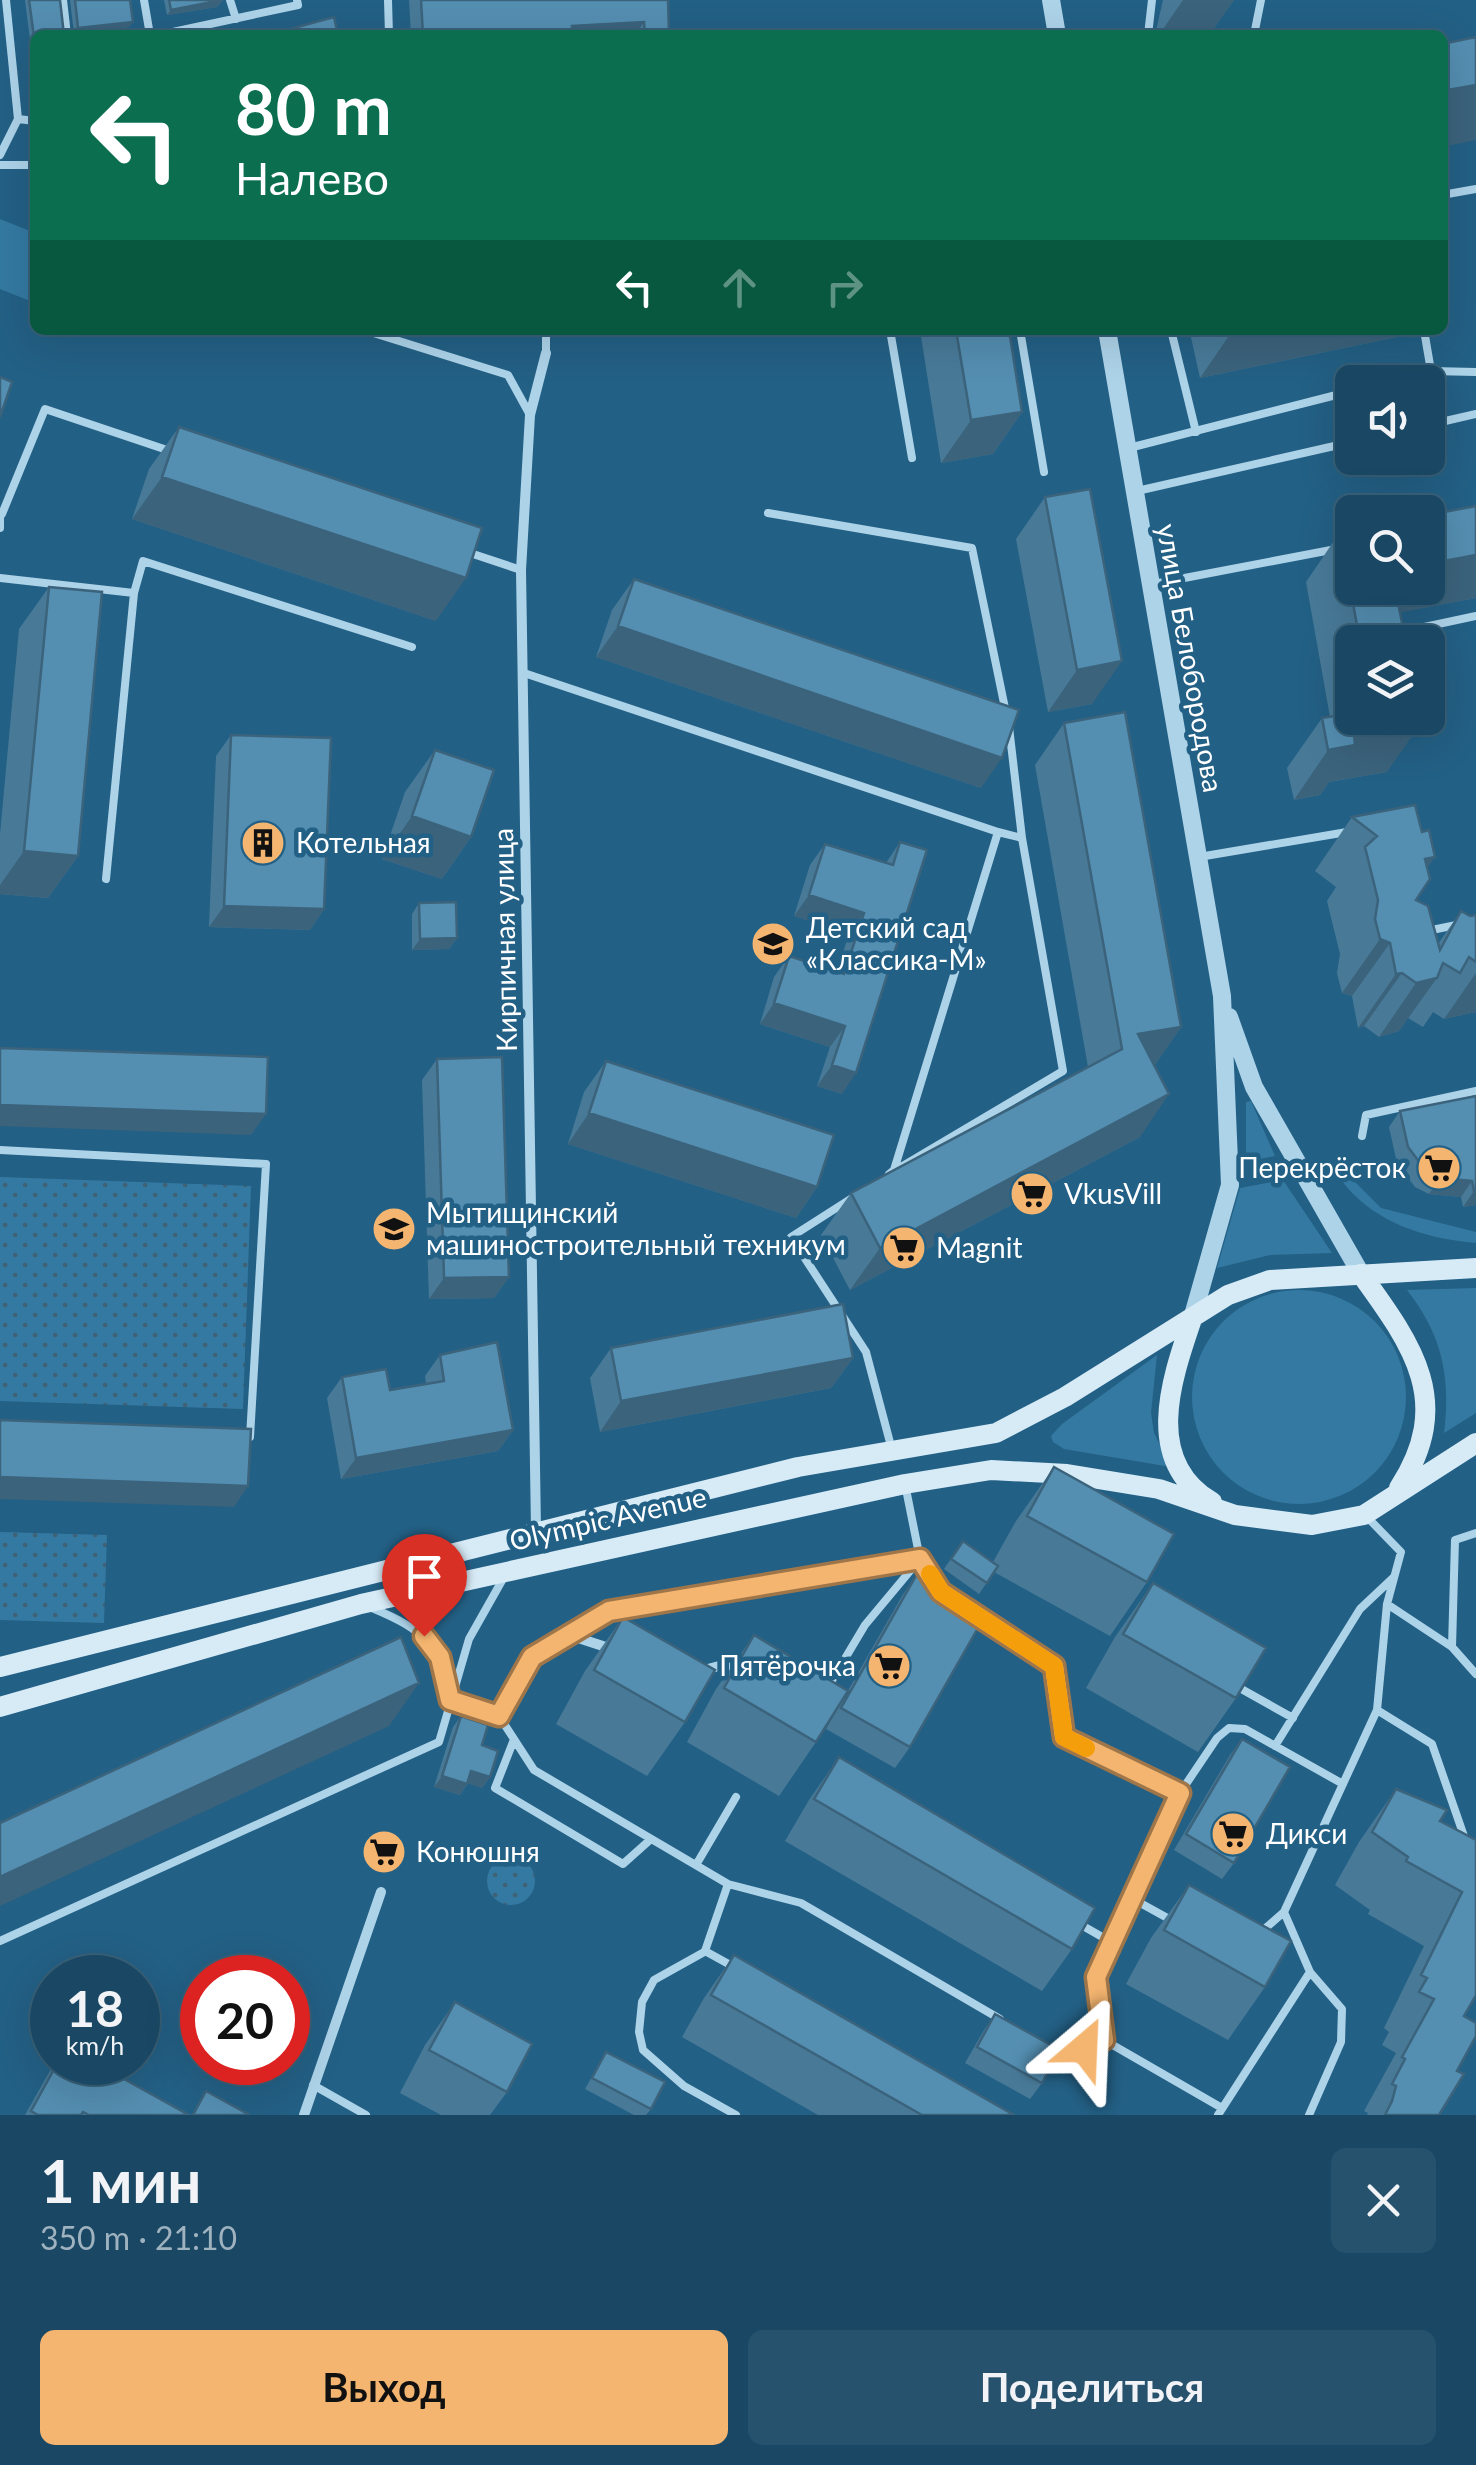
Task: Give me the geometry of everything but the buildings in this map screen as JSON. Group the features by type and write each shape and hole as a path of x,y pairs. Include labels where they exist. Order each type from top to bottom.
{"main road":[{"name":"Olympic Avenue","path":"2,1666 798,1467 996,1433 1064,1397 1228,1296 1270,1280 1475,1268"},
{"name":"Olympic Avenue","path":"1361,1274 1416,1359 1427,1394 1426,1427 1416,1462 1396,1494"},
{"name":"Olympic Avenue","path":"1192,1318 1168,1388 1166,1423 1174,1455 1188,1482 1200,1495 1235,1516"},
{"name":"Olympic Avenue","path":"0,1707 360,1604 904,1484 991,1470 1067,1474 1159,1489 1235,1516 1312,1525 1364,1514 1476,1444"}],"street":[{"path":"1051,0 1056,30"},
{"name":"улица Белобородова","path":"1108,335 1222,996"},
{"name":"Кирпичная улица","path":"536,1530 521,570 530,416 546,353"},
{"path":"1222,996 1254,1087 1361,1274"},
{"path":"1192,1318 1230,1185 1222,996"},
{"path":"569,1635 631,1656"},
{"path":"687,1674 723,1665 754,1681"},
{"path":"304,2115 381,1892"}],"lane":[{"path":"0,155 18,119 6,0"},
{"path":"63,0 66,30"},
{"path":"144,0 149,30"},
{"path":"230,0 236,20"},
{"path":"185,30 298,4 297,0"},
{"path":"388,0 389,30"},
{"path":"1149,30 1152,0"},
{"path":"1255,30 1261,0"},
{"path":"18,119 30,120"},
{"path":"0,165 30,165"},
{"path":"1448,194 1476,189"},
{"path":"394,335 508,375 530,416"},
{"path":"546,335 546,353"},
{"path":"891,335 912,458"},
{"path":"1021,335 1044,472"},
{"path":"1173,335 1196,432"},
{"path":"1425,335 1430,365"},
{"path":"1445,371 1476,372"},
{"path":"1125,449 1335,395"},
{"path":"0,528 1,514 45,409 176,453"},
{"path":"1445,422 1476,414"},
{"path":"1132,492 1335,446"},
{"path":"768,513 972,548 1011,738 1022,838 1063,1072 880,1180"},
{"path":"448,545 521,570"},
{"path":"1148,585 1335,549"},
{"path":"106,879 134,593 144,561 412,647"},
{"path":"0,578 134,593"},
{"path":"1432,625 1476,616"},
{"path":"524,673 1022,838"},
{"path":"1199,857 1364,829"},
{"path":"894,1170 998,832"},
{"path":"1421,913 1424,932 1476,920"},
{"path":"1362,1136 1366,1115 1476,1091"},
{"path":"0,1150 266,1164 250,1437 235,1436"},
{"path":"865,1189 791,1236 866,1352 892,1452"},
{"path":"904,1484 920,1559 941,1592 957,1603"},
{"path":"1250,1942 1284,1912 1378,1710 1387,1604 1401,1552 1364,1514"},
{"path":"1452,1647 1455,1540 1476,1533"},
{"path":"499,1716 532,1657 609,1611 920,1559"},
{"path":"822,1696 865,1624 920,1559"},
{"path":"0,1941 439,1742 475,1625 510,1570"},
{"path":"1275,1746 1360,1608 1394,1576"},
{"path":"360,1604 411,1624 424,1636 440,1657 450,1700"},
{"path":"1387,1604 1452,1647 1476,1674"},
{"path":"973,1614 1054,1666 1064,1737 1180,1793"},
{"path":"1227,1681 1293,1718"},
{"path":"450,1700 499,1716 534,1770 728,1884 801,1903 1014,2027"},
{"path":"1378,1710 1432,1744 1466,1842"},
{"path":"1104,2040 1096,1977 1180,1793 1217,1738 1229,1728 1245,1729 1343,1784"},
{"path":"513,1742 495,1788 623,1864 652,1839"},
{"path":"696,1865 736,1796"},
{"path":"728,1884 706,1951 654,1980 642,2002 639,2032 643,2050 684,2086 736,2115"},
{"path":"1133,1898 1185,1926"},
{"path":"1284,1912 1310,1972 1342,2009 1342,2042 1309,2115"},
{"path":"1066,1917 1111,1942"},
{"path":"706,1951 739,1970"},
{"path":"1104,2040 1220,2112 1310,1972"},
{"path":"1046,2046 1063,2055 1104,2040"},
{"path":"313,2085 366,2115"}],"shaded area":[{"path":"0,219 30,231 30,301 0,289"},
{"path":"1251,1101 1275,1156 1246,1162 1246,1102"},
{"path":"1346,1173 1381,1208 1476,1232 1476,1243 1417,1232 1382,1216 1351,1192 1338,1176"},
{"path":"0,1177 251,1186 243,1409 0,1401"},
{"path":"1283,1180 1332,1253 1270,1255 1217,1268 1240,1188"},
{"path":"1476,1288 1476,1413 1444,1433 1446,1393 1441,1357 1429,1323 1407,1290"},
{"path":"1299,1290 1340,1298 1375,1321 1398,1356 1406,1397 1398,1438 1375,1473 1340,1496 1299,1504 1258,1496 1223,1473 1200,1438 1192,1397 1200,1356 1223,1321 1258,1298"},
{"path":"1157,1355 1151,1413 1154,1433 1171,1467 1064,1449 1053,1442 1051,1436 1062,1424"},
{"path":"0,1532 107,1535 104,1623 0,1620"},
{"path":"511,1857 528,1864 535,1881 528,1898 511,1905 494,1898 487,1881 494,1864"}],"slow traffic":[{"path":"930,1574 941,1592 1054,1666 1064,1737 1086,1748"}],"place":[{"name":"Котельная","path":"263,843"},
{"name":"Детский сад «Классика-М»","path":"773,944"},
{"name":"Перекрёсток","path":"1439,1168"},
{"name":"VkusVill","path":"1032,1194"},
{"name":"Мытищинский машиностроительный техникум","path":"394,1229"},
{"name":"Magnit","path":"904,1248"},
{"name":"Пятёрочка","path":"889,1666"},
{"name":"Дикси","path":"1233,1834"},
{"name":"Конюшня","path":"384,1852"}],"route":[{"path":"424,1636 440,1657 450,1700 499,1716 532,1657 609,1611 920,1559 941,1592 1054,1666 1064,1737 1180,1793 1096,1977 1104,2040 1084,2048"}]}
